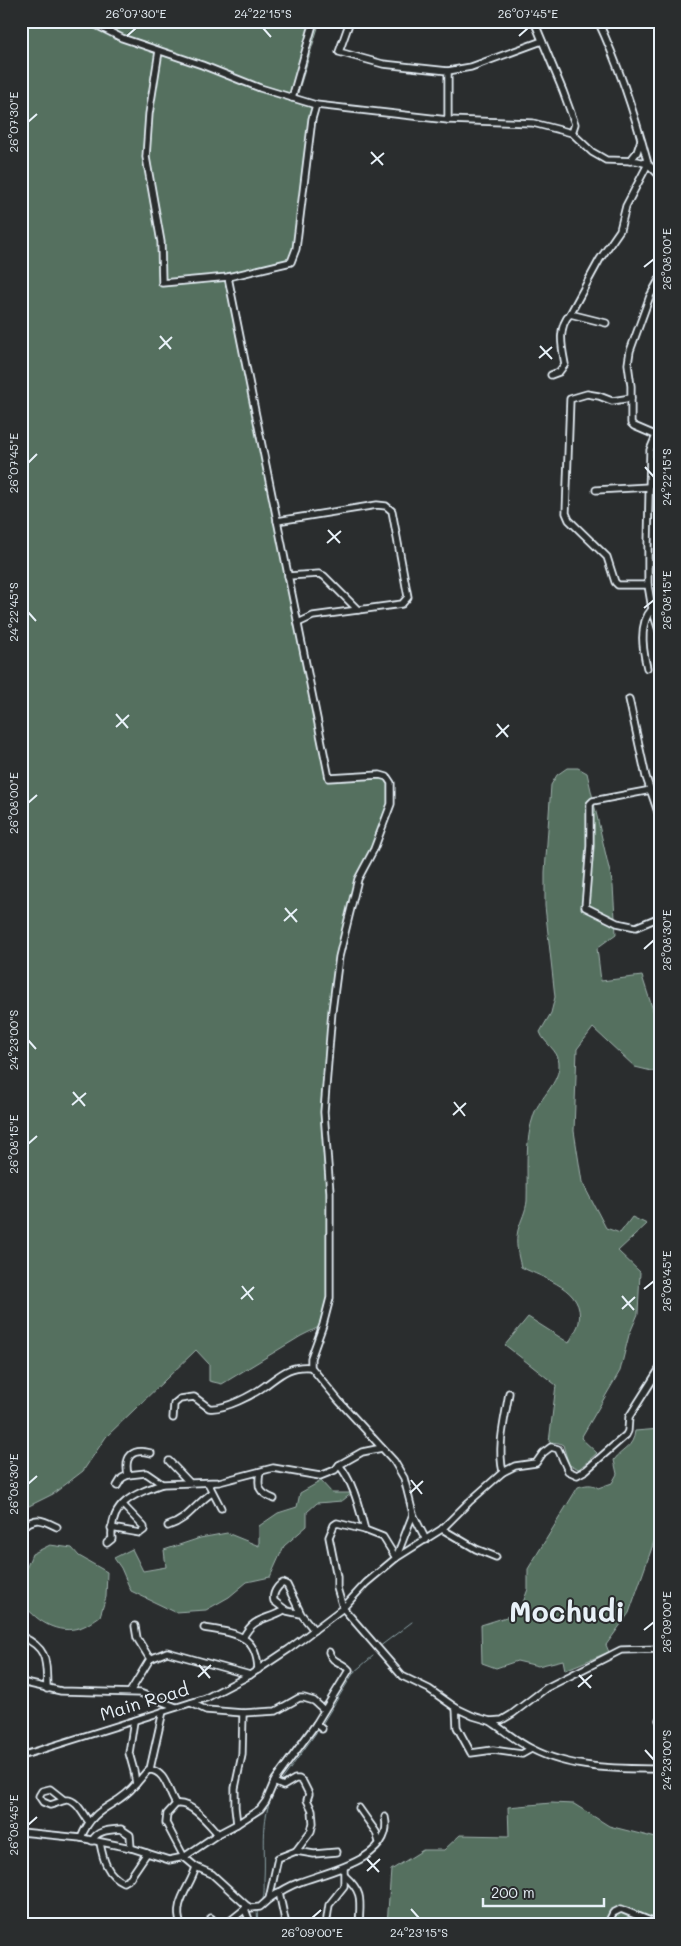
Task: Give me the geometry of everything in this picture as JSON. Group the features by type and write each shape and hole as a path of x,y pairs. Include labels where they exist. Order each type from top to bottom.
{"street":[{"path":"88,21 122,38 202,64 292,98 316,105 448,120 521,122 572,133 584,146 598,157 606,160 648,164"},
{"path":"292,98 314,21"},
{"path":"350,21 339,52 383,64 448,71 471,67 542,41"},
{"path":"534,21 564,91 575,124 572,133"},
{"path":"598,21 620,71 648,164 660,176"},
{"path":"159,51 149,114 146,157 161,242 162,283 228,277 291,262 296,249 312,118 316,105"},
{"path":"448,71 448,120"},
{"path":"630,161 638,152 641,138"},
{"path":"551,375 559,372 565,364 562,336 563,325 600,259 620,230 626,206 648,164"},
{"path":"228,277 329,778 380,775 387,777 391,783 391,804 374,848 358,879 338,966 328,1047 324,1112 330,1192 330,1298 323,1325 312,1354 311,1367"},
{"path":"655,435 631,423 631,386 628,364 632,342 650,296 660,278"},
{"path":"570,314 606,323"},
{"path":"631,398 612,402 599,396 587,394 570,399 566,513 569,520 607,557 615,582 618,585 648,585"},
{"path":"660,426 650,450 648,585 652,609 660,634"},
{"path":"596,490 649,487"},
{"path":"277,521 377,505 386,506 392,511 408,597 402,604 312,616 298,623"},
{"path":"288,576 319,574 324,576 358,610"},
{"path":"647,668 642,645 646,617 652,609"},
{"path":"629,699 639,751 660,818"},
{"path":"651,790 593,801 590,804 590,846 585,907 617,923 636,927 660,917"},
{"path":"173,1418 174,1404 180,1398 194,1397 209,1408 223,1407 266,1386 284,1371 304,1366 311,1367 399,1467 406,1485 413,1514 426,1540"},
{"path":"509,1393 500,1458 502,1472 515,1466 536,1463 543,1453 552,1447 558,1449 568,1471 577,1475 586,1470 626,1435 632,1411 660,1368"},
{"path":"107,1543 112,1539 111,1528 113,1519 123,1505 134,1494 162,1484 219,1482 272,1468 320,1476 335,1470 339,1465 362,1452 382,1448"},
{"path":"128,1476 127,1460 135,1452 141,1450 151,1453"},
{"path":"168,1461 189,1482"},
{"path":"339,1465 347,1474 365,1530"},
{"path":"260,1472 259,1490 265,1496 274,1499"},
{"name":"Main Road","path":"21,1756 206,1698 250,1675 343,1608 366,1583 396,1558 442,1529 502,1472"},
{"path":"117,1486 122,1478 146,1473 162,1484"},
{"path":"208,1483 221,1508"},
{"path":"168,1526 179,1523 199,1502 212,1492"},
{"path":"111,1528 138,1533 142,1533 144,1530 144,1527 123,1505"},
{"path":"396,1558 413,1514"},
{"path":"21,1528 30,1521 37,1519 57,1527"},
{"path":"396,1558 383,1538 365,1530 337,1523 330,1533 337,1588 343,1608 397,1672 406,1679 435,1692 456,1708 477,1718 490,1721 502,1720 546,1688 620,1650 660,1649"},
{"path":"442,1529 476,1549 496,1557"},
{"path":"302,1614 284,1610 273,1598 278,1587 283,1583 287,1585 293,1594 302,1614 314,1630"},
{"path":"243,1638 257,1621 271,1617 284,1610"},
{"path":"135,1626 137,1638 150,1659"},
{"path":"204,1628 230,1633 243,1638 253,1647 256,1653 258,1670"},
{"path":"21,1636 36,1644 46,1657 47,1689"},
{"path":"130,1692 150,1659 167,1652 250,1675"},
{"path":"21,1832 27,1834 58,1834 82,1838 131,1848 169,1860 184,1857 260,1809 266,1801 319,1726 324,1710 349,1670 332,1659 329,1652"},
{"path":"21,1682 47,1689 140,1693 176,1707"},
{"path":"191,1703 206,1710 243,1714 276,1711 299,1698 314,1701 324,1710"},
{"path":"456,1708 457,1728 471,1753 493,1750 522,1754 531,1749"},
{"path":"82,1838 89,1822 100,1811 126,1795 150,1769 163,1711"},
{"path":"237,1824 234,1807 235,1788 242,1756 243,1714"},
{"path":"134,1721 129,1753 136,1784"},
{"path":"490,1721 531,1749 568,1762 600,1767 659,1769"},
{"path":"150,1769 161,1775 176,1804 185,1805 196,1812 218,1834"},
{"path":"278,1784 299,1779 303,1782 309,1794 307,1800 313,1815 313,1823 311,1830 296,1851"},
{"path":"64,1800 71,1800 76,1804 89,1822"},
{"path":"176,1804 167,1814 166,1823 184,1857 196,1867 212,1874 247,1907 250,1923"},
{"path":"359,1808 376,1832 379,1842"},
{"path":"225,1925 247,1907 260,1907 279,1892 299,1882 344,1868 364,1858 379,1842 386,1828 385,1817"},
{"path":"92,1841 94,1836 102,1832 121,1829 130,1835 131,1848"},
{"path":"100,1843 102,1855 112,1877 123,1882 130,1878 147,1854"},
{"path":"269,1899 278,1858 296,1851 314,1854 337,1852"},
{"path":"181,1925 178,1917 178,1906 196,1867"},
{"path":"326,1925 328,1907 344,1888 344,1868"},
{"path":"345,1876 360,1894 360,1925"},
{"path":"279,1892 286,1925"},
{"path":"607,1925 613,1913 621,1909 660,1925"},
{"path":"211,1918 218,1925"}],"green space":[{"path":"21,21 127,21 136,26 138,21 320,21 296,99 316,105 293,259 228,277 329,778 380,775 391,783 391,804 361,873 339,957 324,1112 330,1298 323,1325 301,1336 222,1384 209,1381 209,1364 196,1350 106,1437 83,1471 53,1494 21,1510"},
{"path":"567,768 578,768 587,773 613,886 616,934 597,948 601,981 642,976 660,1032 660,1073 635,1067 593,1028 577,1049 574,1131 582,1182 606,1228 620,1233 632,1217 647,1224 618,1251 640,1272 638,1314 629,1335 620,1371 581,1438 597,1453 579,1469 569,1465 563,1445 549,1442 556,1385 505,1345 528,1317 569,1343 579,1322 579,1311 576,1301 570,1293 551,1281 521,1267 517,1244 518,1230 527,1201 527,1157 531,1125 537,1108 556,1077 559,1063 554,1050 540,1032 551,1013 555,997 545,906 545,872 551,785 557,775"},
{"path":"660,1429 660,1536 655,1539 629,1613 606,1645 609,1652 565,1670 563,1660 538,1666 517,1661 496,1668 482,1663 481,1625 519,1613 528,1589 528,1569 578,1487 591,1485 598,1488 612,1483 617,1474 614,1460 630,1444 635,1431"},
{"path":"321,1481 332,1493 352,1493 342,1501 317,1503 307,1512 307,1526 284,1546 270,1577 247,1582 229,1597 206,1610 175,1612 131,1591 121,1568 114,1558 132,1549 143,1571 166,1567 164,1550 200,1538 227,1533 259,1546 259,1526 278,1513 297,1507 300,1493"},
{"path":"50,1545 72,1548 79,1556 107,1572 106,1597 100,1616 84,1626 73,1629 55,1628 39,1620 21,1600 27,1589 24,1574 32,1554"},
{"path":"551,1803 574,1804 609,1826 660,1839 660,1925 387,1925 391,1870 423,1850 444,1850 460,1835 509,1836 508,1807"}],"waterway":[{"path":"379,1647 412,1622"},
{"path":"321,1726 354,1672 373,1656"},
{"path":"280,1783 318,1730"},
{"path":"262,1902 264,1896 264,1831 271,1797 277,1786"},
{"path":"257,1910 258,1925"}],"district":[{"name":"Mochudi","path":"567,1611"}]}
